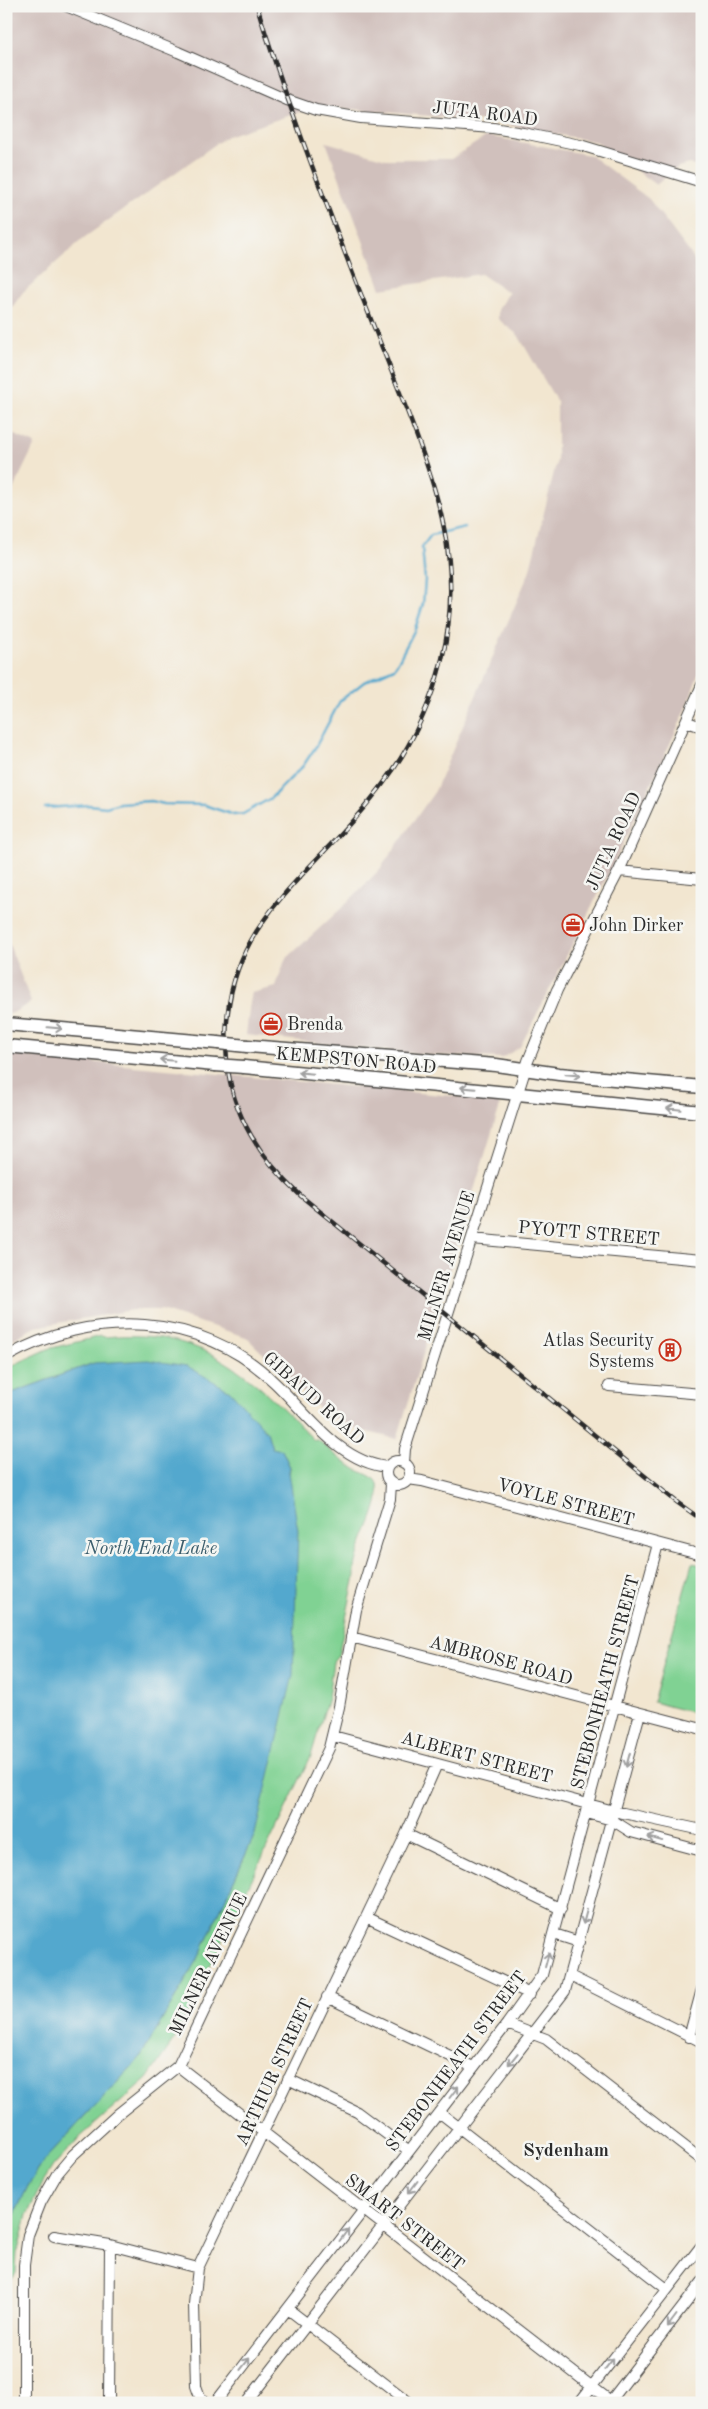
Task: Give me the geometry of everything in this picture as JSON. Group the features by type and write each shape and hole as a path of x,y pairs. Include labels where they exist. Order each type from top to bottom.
{"main road":[{"name":"KEMPSTON ROAD","path":"6,1024 218,1044 525,1069 702,1087"},
{"name":"KEMPSTON ROAD","path":"6,1046 244,1067 702,1112"}],"street":[{"name":"JUTA ROAD","path":"66,6 82,10 287,100 341,116 493,128 524,133 580,145 702,182"},
{"name":"JUTA ROAD","path":"517,1093 557,990 619,871 702,685"},
{"path":"687,722 702,727"},
{"path":"619,871 702,880"},
{"name":"MILNER AVENUE","path":"400,1462 517,1093"},
{"name":"PYOTT STREET","path":"472,1238 702,1260"},
{"name":"GIBAUD ROAD","path":"6,1358 23,1347 45,1339 100,1326 139,1323 182,1330 219,1344 255,1366 273,1381 331,1439 353,1456 386,1471"},
{"path":"610,1386 702,1394"},
{"path":"400,1462 386,1471 395,1485 409,1476"},
{"name":"VOYLE STREET","path":"400,1462 409,1476 422,1481 702,1555"},
{"name":"MILNER AVENUE","path":"24,2403 24,2265 28,2236 40,2202 57,2174 73,2155 118,2114 178,2066 323,1762 333,1736 360,1595 395,1485"},
{"name":"STEBONHEATH STREET","path":"216,2403 408,2150 530,1994 542,1975 658,1544"},
{"name":"AMBROSE ROAD","path":"351,1637 702,1730"},
{"path":"246,2403 565,1991 640,1713"},
{"name":"ALBERT STREET","path":"333,1736 613,1815 702,1830"},
{"name":"ARTHUR STREET","path":"206,2403 197,2392 195,2372 194,2296 198,2268 406,1834 437,1764"},
{"name":"ALBERT STREET","path":"613,1815 631,1832 702,1851"},
{"path":"406,1834 561,1909"},
{"path":"366,1917 530,1994"},
{"path":"554,1934 579,1942"},
{"path":"570,1976 702,2042"},
{"path":"689,2036 702,1989"},
{"path":"327,1997 473,2067"},
{"path":"507,2024 546,2039 702,2160"},
{"name":"SMART STREET","path":"178,2066 364,2209 383,2227 611,2402"},
{"path":"288,2079 357,2112 408,2150"},
{"path":"439,2112 667,2289"},
{"path":"54,2236 110,2245 198,2268"},
{"path":"109,2403 110,2245"},
{"path":"579,2403 702,2245"},
{"path":"611,2402 702,2282"},
{"path":"288,2309 410,2403"}],"shaded area":[{"path":"6,6 702,6 702,169 689,164 678,167 656,185 597,142 486,121 318,106 227,136 85,237 23,292 6,316"},
{"path":"487,136 590,155 649,199 690,253 702,275 702,664 684,714 613,865 520,1047 502,1058 432,1055 246,1035 251,993 276,987 285,960 347,903 380,869 435,791 529,573 557,460 557,402 518,335 498,319 498,308 509,293 481,274 381,289 326,142 386,159 451,159"},
{"path":"6,431 35,444 6,504"},
{"path":"6,936 31,1002 13,1013 6,1013"},
{"path":"6,1054 495,1100 500,1106 397,1439 363,1431 326,1415 246,1337 161,1310 132,1310 35,1327 6,1343"}],"green space":[{"path":"101,1336 140,1336 170,1340 198,1348 223,1360 269,1395 314,1440 318,1440 339,1458 371,1476 375,1480 378,1489 378,1500 359,1552 338,1656 333,1662 328,1698 311,1756 176,2037 147,2079 78,2139 53,2166 27,2215 17,2254 16,2273 6,2288 6,2233 28,2186 46,2158 139,2059 197,1961 255,1834 290,1467 282,1451 272,1449 267,1432 94,1363 6,1395 6,1372 11,1370 11,1366 48,1349"},
{"path":"692,1563 702,1565 702,1715 653,1702"}],"water":[{"name":"North End Lake","path":"148,1360 187,1366 230,1391 267,1432 272,1448 282,1450 290,1467 289,1472 298,1531 293,1675 255,1834 197,1961 139,2059 46,2158 28,2186 6,2233 6,1395 94,1363"}],"waterway":[{"path":"45,808 89,805 106,807 119,803 151,801 164,804 204,805 234,815 243,814 271,798 303,766 315,748 340,701 364,682 394,668 415,629 423,604 425,580 422,547 431,535 465,527"}],"railway":[{"path":"257,6 315,174 427,466 444,528 449,560 450,592 448,625 442,659 426,709 411,740 383,784 355,818 274,907 253,938 237,973 228,1013 227,1061 235,1100 242,1118 261,1152 301,1196 678,1503 702,1520"}],"place":[{"name":"John Dirker","path":"573,925"},
{"name":"Brenda","path":"271,1024"},
{"name":"Atlas Security Systems","path":"670,1350"}],"district":[{"name":"Sydenham","path":"566,2149"}]}
